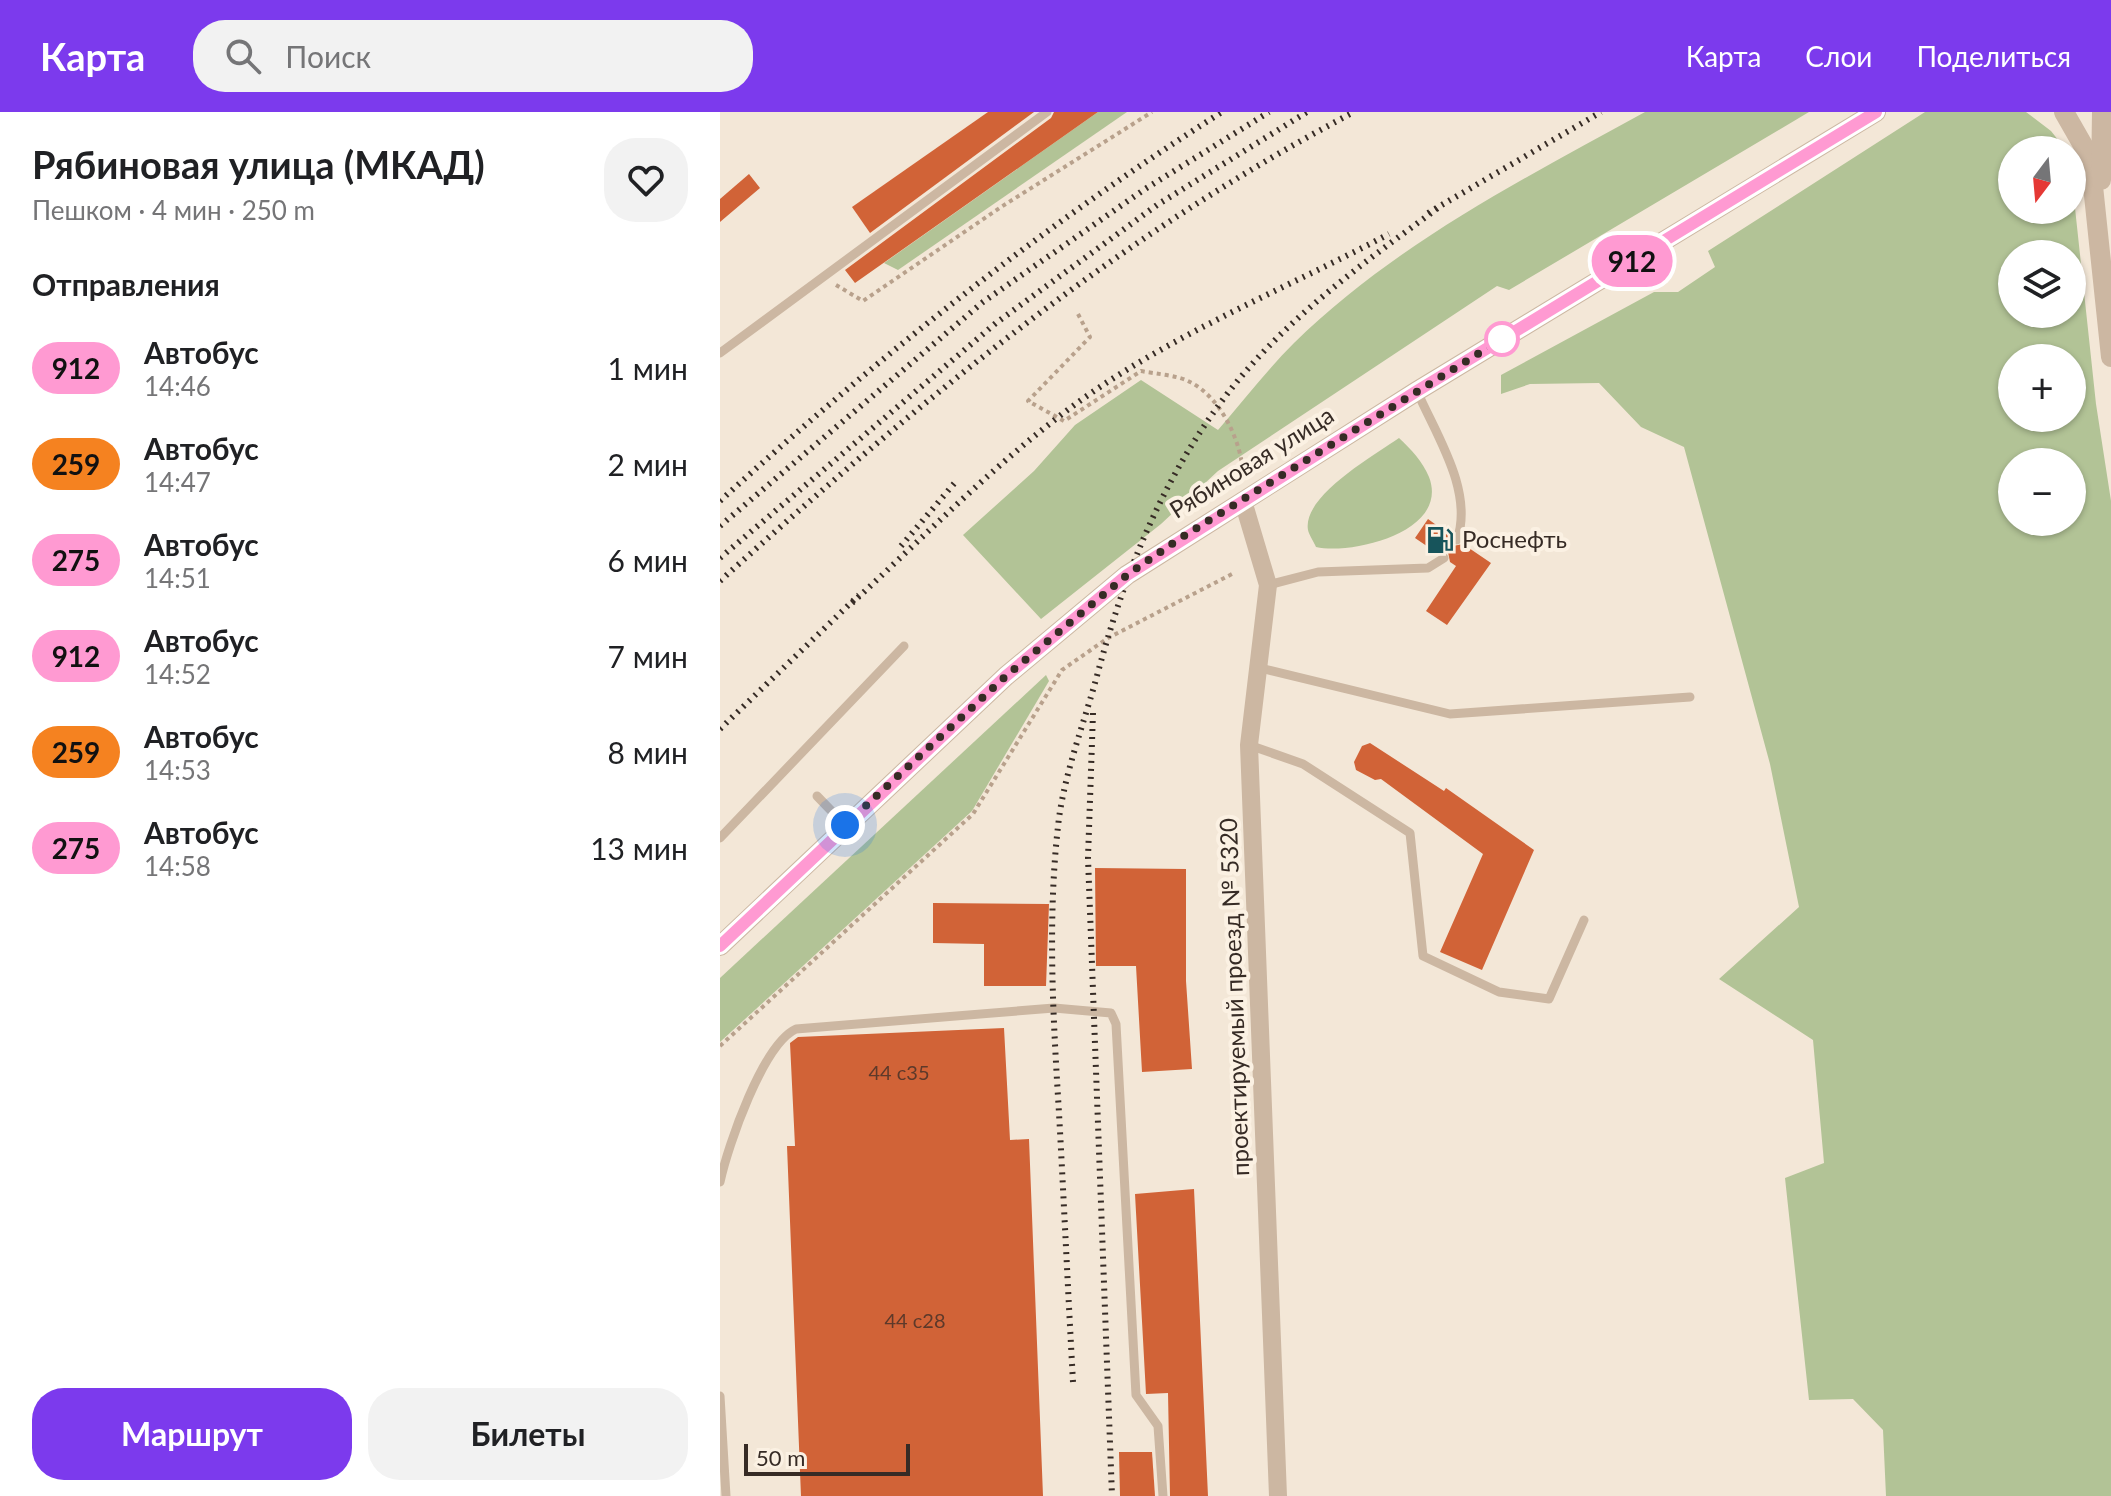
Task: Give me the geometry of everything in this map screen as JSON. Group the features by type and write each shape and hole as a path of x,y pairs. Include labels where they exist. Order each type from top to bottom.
{"street":[{"name":"Рябиновая улица","path":"720,946 1006,676 1127,575 1417,391 1876,112"},
{"path":"2050,112 2076,136"},
{"path":"2064,112 2078,136"},
{"path":"2098,232 2102,112"},
{"path":"2086,155 2091,167 2111,357"},
{"path":"2101,200 2111,168"},
{"name":"проектируемый проезд № 5320","path":"1243,501 1268,585 1249,745 1278,1496"}],"lane":[{"path":"720,353 820,276 1047,112"},
{"path":"1417,391 1460,490 1462,518 1457,540"},
{"path":"1268,585 1318,572 1428,568 1444,558"},
{"path":"720,838 904,646"},
{"path":"1260,668 1450,714 1690,697"},
{"path":"1249,745 1303,764 1410,833 1423,956 1499,992 1549,999 1584,920"},
{"path":"817,796 845,825"},
{"path":"720,1182 737,1124 753,1091 779,1040 796,1029 1054,1008 1111,1013 1117,1039 1136,1395 1158,1426 1163,1496"},
{"path":"720,1396 726,1496"}],"path":[{"path":"820,276 863,301 1001,207 1152,112"},
{"path":"1078,314 1090,337 1028,401 1064,421 1141,371 1190,381 1222,410 1243,464 1243,501"},
{"path":"720,1046 973,814 1062,670 1108,638 1234,573"}],"green space":[{"path":"1098,112 1127,112 898,270 884,263"},
{"path":"1645,112 1809,112 1509,290 1497,286 1218,471 1161,524 1041,619 963,535 1034,471 1075,425 1141,380 1218,430 1294,343 1374,275 1417,244 1507,188"},
{"path":"1925,112 2026,112 2055,136 1998,136 1998,224 2077,224 2078,240 1998,240 1998,328 2086,328 2086,311 2111,501 2111,1496 1886,1496 1883,1430 1853,1399 1809,1400 1785,1178 1824,1163 1813,1040 1719,979 1799,907 1770,764 1684,447 1641,427 1599,383 1530,384 1501,394 1501,375 1654,292 1678,292 1715,267 1708,251"},
{"path":"1399,438 1416,456 1429,477 1432,496 1425,512 1394,536 1373,543 1332,549 1316,547 1308,530 1309,517 1316,504 1342,478"},
{"path":"1046,675 1049,681 972,811 720,1042 720,978"}],"building":[{"path":"988,112 1034,112 870,233 852,207"},
{"path":"1054,112 1098,112 855,283 845,270 1051,118"},
{"path":"749,174 760,188 720,222 720,199"},
{"path":"1428,519 1450,535 1453,546 1463,544 1491,563 1447,625 1426,611 1456,566 1450,562 1448,552 1437,553 1415,538"},
{"path":"1370,743 1444,791 1446,788 1534,850 1482,970 1440,952 1483,854 1381,779 1375,780 1356,770 1354,762 1362,746"},
{"path":"1095,868 1186,869 1186,981 1192,1069 1142,1072 1136,966 1096,966"},
{"path":"933,903 1049,904 1046,986 984,986 984,944 933,943"},
{"path":"1004,1028 1010,1140 1029,1139 1043,1496 801,1496 787,1146 795,1146 790,1043 798,1037"},
{"path":"1194,1189 1208,1496 1170,1496 1168,1393 1146,1394 1135,1194"},
{"path":"1119,1452 1152,1452 1155,1496 1120,1496"}],"railway":[{"path":"720,501 900,345 1025,247 1222,112"},
{"path":"720,526 983,302 1145,189 1269,112"},
{"path":"720,558 996,323 1157,205 1307,112"},
{"path":"720,581 869,450 1022,326 1183,212 1267,160 1354,112"},
{"path":"1428,213 1601,112"},
{"path":"1073,1382 1053,1003 1053,891 1062,799 1109,633 1136,557 1169,485 1210,417 1235,384 1305,312 1438,208"},
{"path":"852,603 1008,458 1074,405 1142,360 1389,234"},
{"path":"901,546 958,479"},
{"path":"720,729 859,595"},
{"path":"1093,713 1088,858 1112,1496"}],"bus line":[{"name":"912","path":"720,946 1006,676 1127,575 1179,539 1417,391 1876,112"}],"place":[{"name":"Роснефть","path":"1440,540"}],"route":[{"path":"845,825 1006,676 1127,575 1179,539 1502,339"}]}
